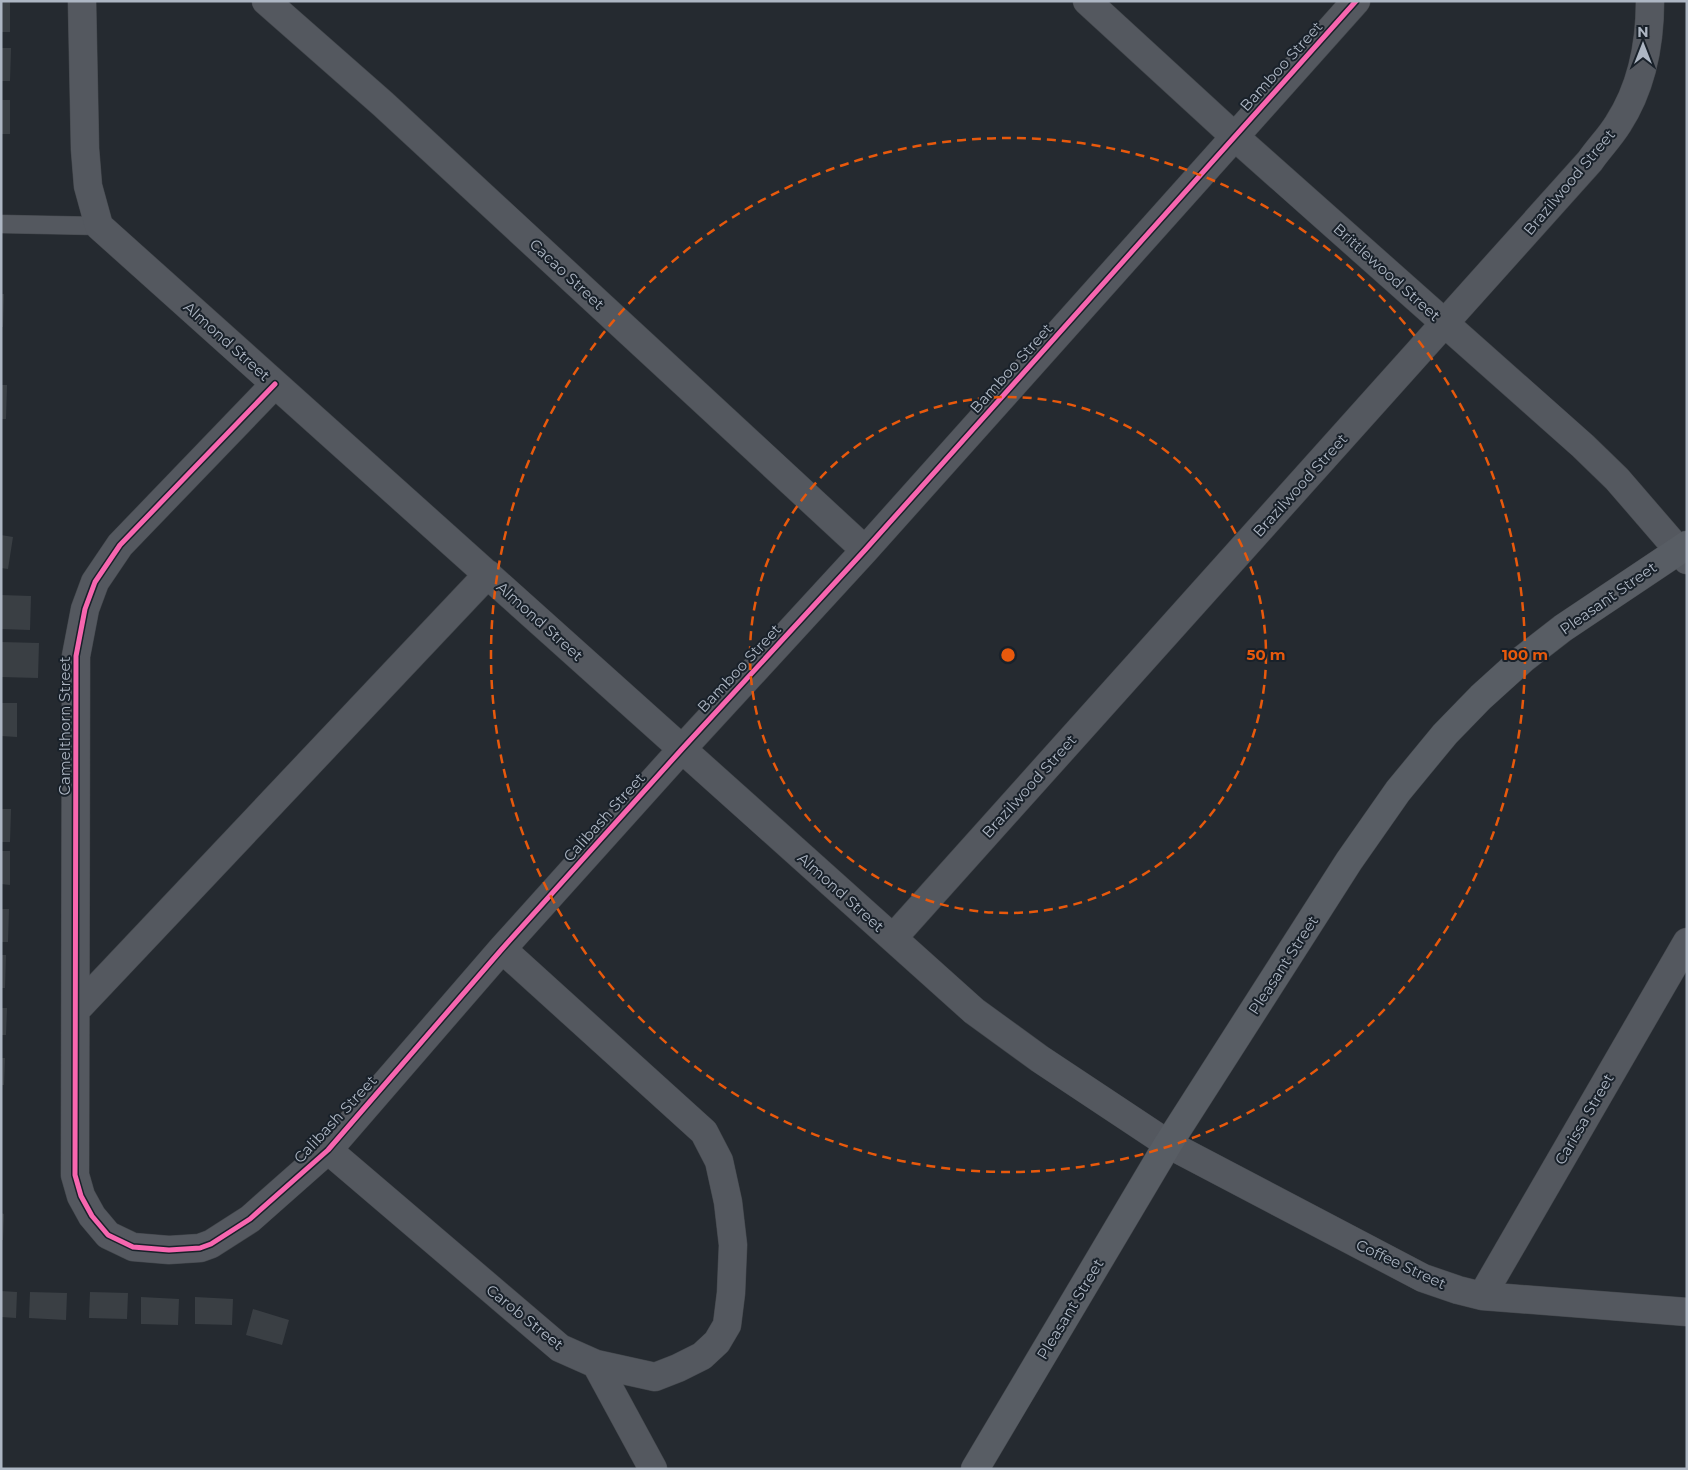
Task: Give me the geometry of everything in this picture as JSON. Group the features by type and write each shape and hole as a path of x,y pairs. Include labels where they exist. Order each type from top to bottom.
{"street":[{"path":"82,1 88,186 99,226"},
{"name":"Cacao Street","path":"266,1 383,104 865,550"},
{"name":"Brittlewood Street","path":"1087,1 1234,136 1583,446 1617,479 1684,552"},
{"name":"Bamboo Street","path":"682,749 865,550 1356,1"},
{"name":"Brazilwood Street","path":"893,938 1590,161 1618,123 1639,83 1647,53 1650,1"},
{"name":"Almond Street","path":"99,226 974,1011 1040,1059 1168,1144"},
{"name":"Camelthorn Street","path":"76,1001 76,656 85,610 95,582 120,545 275,384"},
{"name":"Pleasant Street","path":"975,1469 1168,1144 1349,861 1398,791 1445,734 1481,697 1523,659 1563,628 1684,552"},
{"path":"76,1001 488,574"},
{"name":"Calibash Street","path":"76,1001 75,1175 81,1196 92,1216 108,1235 133,1247 169,1250 200,1248 211,1244 250,1219 328,1150 502,949 682,749"},
{"name":"Carissa Street","path":"1482,1296 1687,942"},
{"name":"Carob Street","path":"328,1150 560,1348 596,1364 656,1377 702,1356 717,1342 727,1325 731,1293 733,1245 728,1202 719,1161 704,1132 502,949"},
{"name":"Coffee Street","path":"1168,1144 1423,1278 1458,1290 1482,1296 1687,1312"},
{"path":"596,1364 653,1469"}],"lane":[{"path":"1,224 99,226"}],"building":[{"path":"1,1 10,1 10,32 1,32"},
{"path":"1,48 11,48 10,81 1,81"},
{"path":"1,100 10,100 10,134 1,134"},
{"path":"1,294 4,294 3,327 1,327"},
{"path":"1,385 7,385 6,419 1,419"},
{"path":"1,535 13,537 8,569 1,568"},
{"path":"1,595 31,596 30,630 1,629"},
{"path":"1,642 39,643 38,678 1,677"},
{"path":"1,703 17,703 17,737 1,736"},
{"path":"1,809 11,809 10,842 1,842"},
{"path":"1,851 10,851 10,885 1,884"},
{"path":"1,909 9,909 8,942 1,942"},
{"path":"1,955 6,955 5,988 1,988"},
{"path":"1,1008 7,1008 6,1035 1,1035"},
{"path":"1,1058 5,1058 4,1085 1,1085"},
{"path":"1,1213 4,1214 3,1240 1,1240"},
{"path":"1,1291 17,1292 16,1318 1,1317"},
{"path":"30,1292 67,1293 66,1320 29,1318"},
{"path":"90,1292 128,1293 127,1319 89,1318"},
{"path":"141,1297 179,1299 178,1325 141,1324"},
{"path":"195,1297 233,1299 232,1325 195,1324"},
{"path":"253,1309 289,1320 282,1345 246,1335"}],"cycle path":[{"path":"275,384 120,545 95,582 85,609 76,656 75,1175 81,1196 92,1216 108,1235 133,1247 169,1250 200,1248 211,1244 250,1219 328,1150 502,949 865,550 1356,1"}]}
